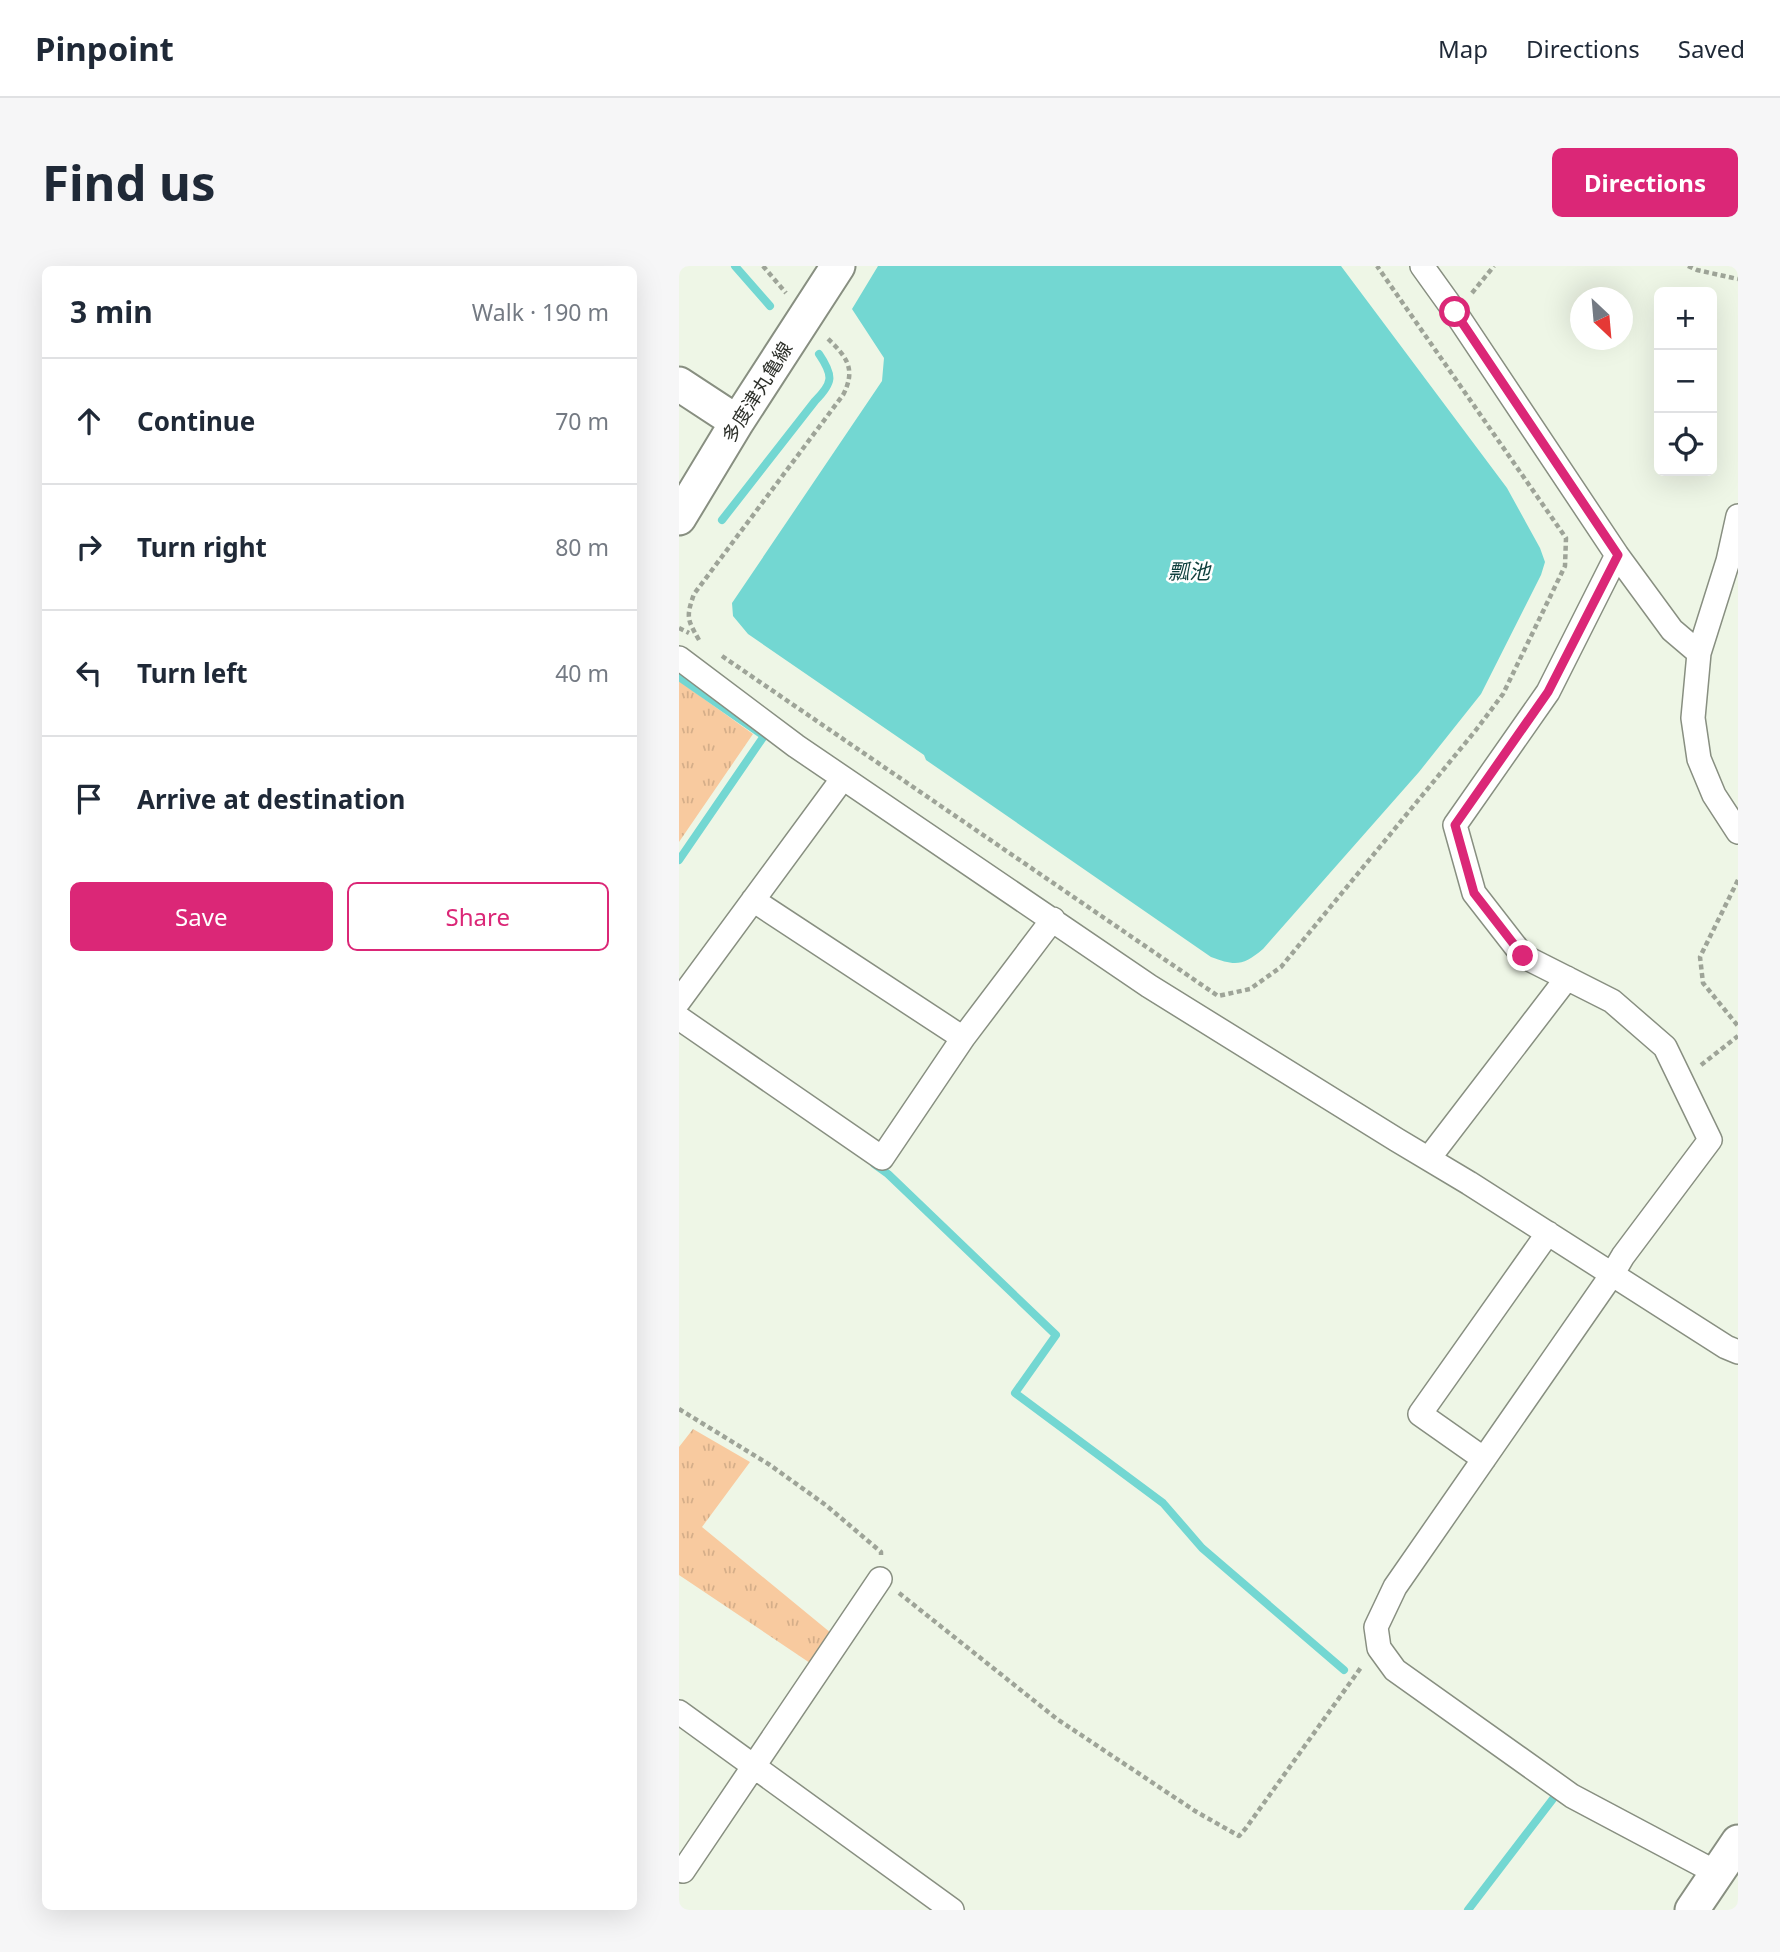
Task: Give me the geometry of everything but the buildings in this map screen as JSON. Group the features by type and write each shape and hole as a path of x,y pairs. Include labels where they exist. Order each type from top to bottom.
{"main road":[{"name":"多度津丸亀線","path":"679,518 737,422 838,266"},
{"path":"679,384 737,422"},
{"path":"1692,1910 1738,1842"}],"street":[{"path":"1422,266 1672,631 1699,653"},
{"path":"1738,516 1728,561 1699,653 1693,718 1699,759 1714,795 1738,832"},
{"path":"1618,555 1548,692 1455,825 1474,893 1523,956 1612,1001 1665,1047 1710,1140 1623,1256 1395,1587 1376,1627 1379,1648 1395,1670 1571,1796 1717,1873"},
{"path":"679,658 796,746 1149,986 1738,1352"},
{"path":"679,1001 842,778"},
{"path":"753,900 963,1038"},
{"path":"679,1018 882,1158 963,1038 1053,919"},
{"path":"1429,1158 1567,978"},
{"path":"1483,1459 1420,1414 1548,1233"},
{"path":"683,1871 880,1578"},
{"path":"679,1712 952,1910"}],"path":[{"path":"763,266 792,299"},
{"path":"722,656 1218,996 1250,989 1281,967 1503,694 1565,566 1566,538 1377,266"},
{"path":"1455,312 1494,266"},
{"path":"1688,266 1738,279"},
{"path":"679,628 699,640 687,613 694,594 843,396 850,382 849,365 840,350 825,336"},
{"path":"1738,880 1700,957 1703,983 1738,1026"},
{"path":"1681,1081 1738,1036"},
{"path":"679,1409 770,1465 827,1506 881,1552 880,1578 1057,1719 1195,1811 1239,1836 1358,1670 1379,1648"}],"green space":[{"path":"679,681 753,734 679,842"},
{"path":"693,1429 750,1462 702,1527 831,1633 810,1663 679,1575 679,1447"}],"water":[{"name":"瓢池","path":"878,266 1341,266 1507,488 1540,548 1545,562 1541,575 1481,694 1419,772 1263,949 1250,959 1233,963 1211,957 748,634 733,616 732,603 882,381 884,358 852,309"}],"waterway":[{"path":"735,266 770,306"},
{"path":"722,520 828,384 829,374 819,354"},
{"path":"679,677 764,736 679,860"},
{"path":"874,1164 888,1174 1056,1335 1015,1393 1163,1503 1202,1548 1344,1670"},
{"path":"1468,1910 1559,1791"}],"route":[{"path":"1455,312 1618,555 1548,692 1455,825 1474,893 1523,956"}]}
